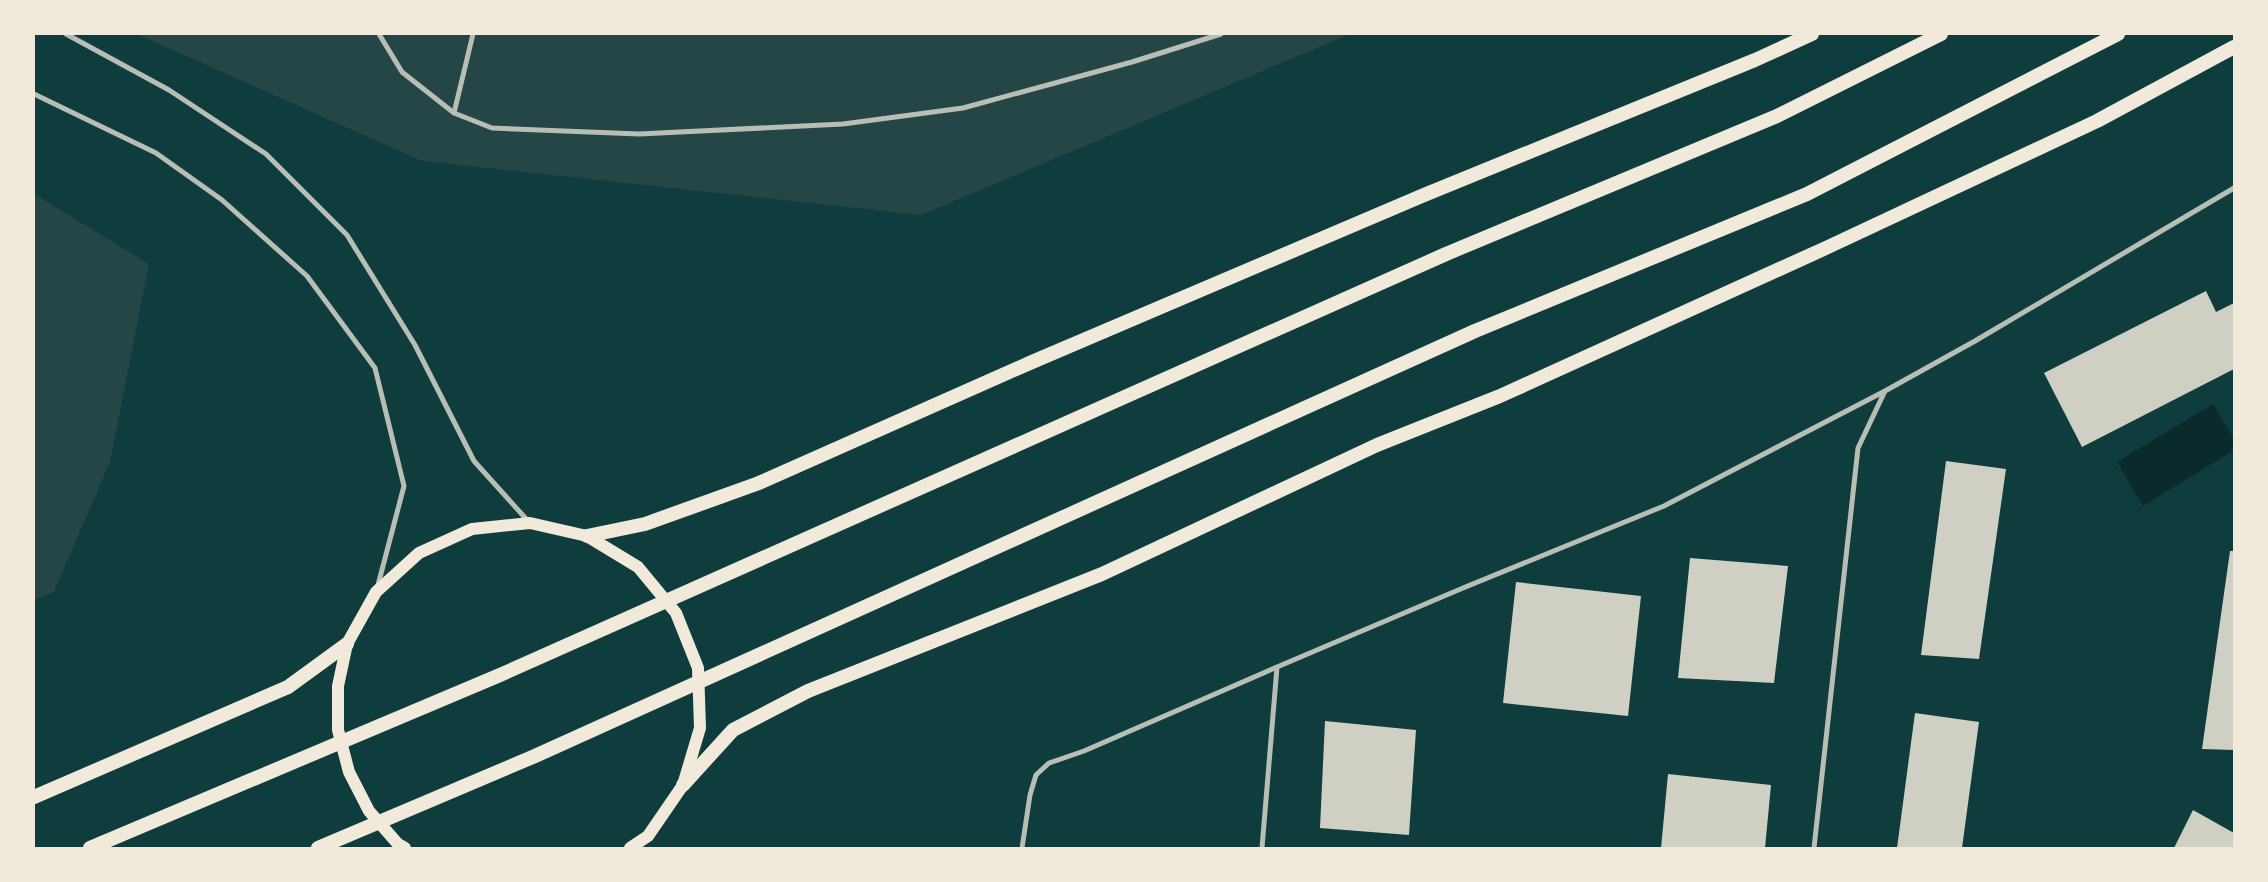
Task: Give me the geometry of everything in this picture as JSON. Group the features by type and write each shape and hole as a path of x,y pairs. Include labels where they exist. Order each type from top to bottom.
{"highway":[{"path":"587,536 645,524 759,484 1032,362 1424,195 1755,60 1812,34"},
{"path":"90,848 500,675 1446,254 1776,116 1941,34"},
{"path":"318,848 535,756 1466,335 1807,194 2118,34"},
{"path":"683,785 733,730 808,691 1102,574 1377,445 1509,392 1836,243 2097,121 2234,47"},
{"path":"34,797 288,687 347,644"}],"main road":[{"path":"401,846 369,811 349,772 338,730 338,686 347,644 376,592 419,553 472,529 530,523 587,536 638,567 676,613 698,668 700,728 683,785 647,842 630,848"}],"street":[{"path":"66,34 169,90 266,154 347,235 415,345 474,461 530,523"},
{"path":"379,34 402,72 454,113 492,128 639,134 842,124 963,108 1132,62 1221,34"},
{"path":"454,113 474,34"},
{"path":"34,94 156,153 222,200 307,276 375,368 404,486 376,592"},
{"path":"1022,848 1030,795 1036,776 1049,763 1084,751 1453,592 1664,506 1886,391 1975,341 2234,188"},
{"path":"1814,848 1858,448 1886,391"},
{"path":"1262,848 1277,667"}],"shaded area":[{"path":"137,34 1350,34 921,215 422,161"},
{"path":"34,194 149,264 110,462 54,592 34,600"},
{"path":"2213,404 2234,439 2234,450 2143,506 2117,462"}],"building":[{"path":"2206,291 2216,312 2234,303 2234,369 2082,447 2044,373"},
{"path":"1946,461 2006,469 1979,659 1921,655"},
{"path":"2230,551 2234,551 2234,750 2202,749"},
{"path":"1690,558 1788,566 1774,683 1678,678"},
{"path":"1516,582 1641,596 1628,716 1503,703"},
{"path":"1915,713 1979,722 1962,848 1897,848"},
{"path":"1325,721 1416,730 1409,835 1320,828"},
{"path":"1668,774 1771,785 1765,848 1661,848"},
{"path":"2193,810 2234,833 2234,848 2174,848"}]}
